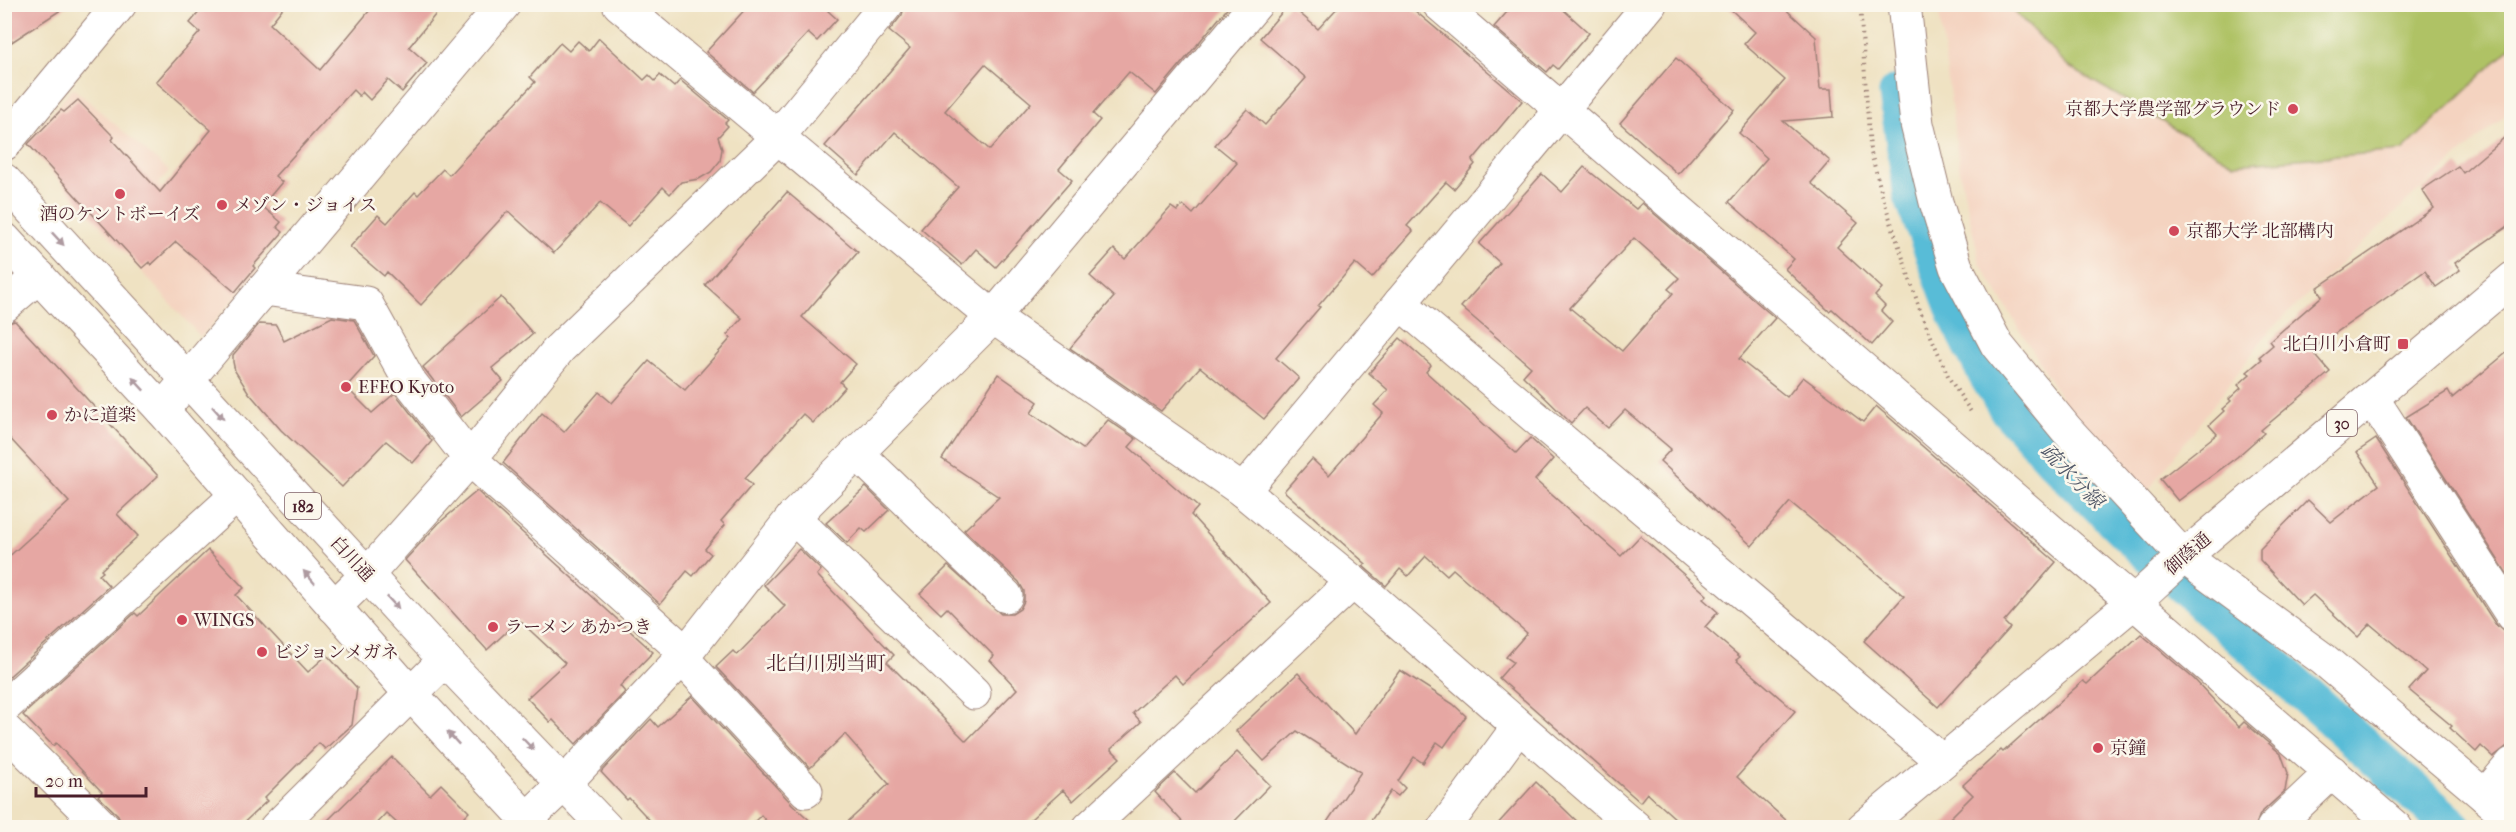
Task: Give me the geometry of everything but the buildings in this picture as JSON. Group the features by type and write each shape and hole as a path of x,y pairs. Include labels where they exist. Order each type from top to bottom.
{"street":[{"path":"4,144 120,4"},
{"path":"162,410 504,4"},
{"path":"619,4 993,317 1243,491 1353,582 1636,828"},
{"path":"334,607 367,575 470,459 559,350 777,138 887,4"},
{"path":"531,823 565,783 684,656 793,517 993,317 1256,4"},
{"path":"1439,4 2050,533 2135,601 2396,828"},
{"path":"1243,491 1650,4"},
{"path":"1904,4 1917,123 1936,202 1956,267 1997,345 2178,561 2323,659 2511,819"},
{"name":"白川通","path":"4,180 367,575 606,828"},
{"name":"182","path":"4,239 162,410 410,693 531,823"},
{"path":"4,306 39,276"},
{"name":"御蔭通","path":"1863,828 2135,601 2178,561 2511,279"},
{"path":"264,289 366,303 410,382 470,459 684,656 806,791"},
{"path":"1400,303 1942,761"},
{"path":"2372,398 2511,615"},
{"path":"857,453 1006,596"},
{"path":"4,707 237,495"},
{"path":"793,517 974,693"},
{"path":"1089,828 1353,582"},
{"path":"276,828 410,693 446,660"},
{"path":"1444,828 1518,727"},
{"path":"4,729 104,828"},
{"path":"2485,796 2511,764"},
{"path":"2273,828 2332,772"}],"shaded area":[{"name":"京都大学 北部構内","path":"1938,5 2511,5 2511,110 2410,199 2271,329 2147,492 2065,405 1980,263 1960,173"},
{"path":"73,88 169,171 158,184 259,270 201,337 26,144"}],"green space":[{"name":"京都大学農学部グラウンド","path":"2008,5 2511,5 2511,47 2402,151 2234,164 2069,67"}],"waterway":[{"name":"疏水分線","path":"1898,94 1913,196 1957,314 1987,374 2009,410 2053,459 2139,544 2454,828"}],"place":[{"name":"京都大学農学部グラウンド","path":"2293,109"},
{"name":"酒のケントボーイズ","path":"120,194"},
{"name":"メゾン・ジョイス","path":"222,205"},
{"name":"京都大学 北部構内","path":"2174,231"},
{"name":"北白川小倉町","path":"2403,344"},
{"name":"EFEO Kyoto","path":"346,387"},
{"name":"かに道楽","path":"52,415"},
{"name":"WINGS","path":"182,620"},
{"name":"ラーメン あかつき","path":"493,627"},
{"name":"ビジョンメガネ","path":"262,652"},
{"name":"京鐘","path":"2098,748"}],"district":[{"name":"北白川別当町","path":"826,663"}]}
